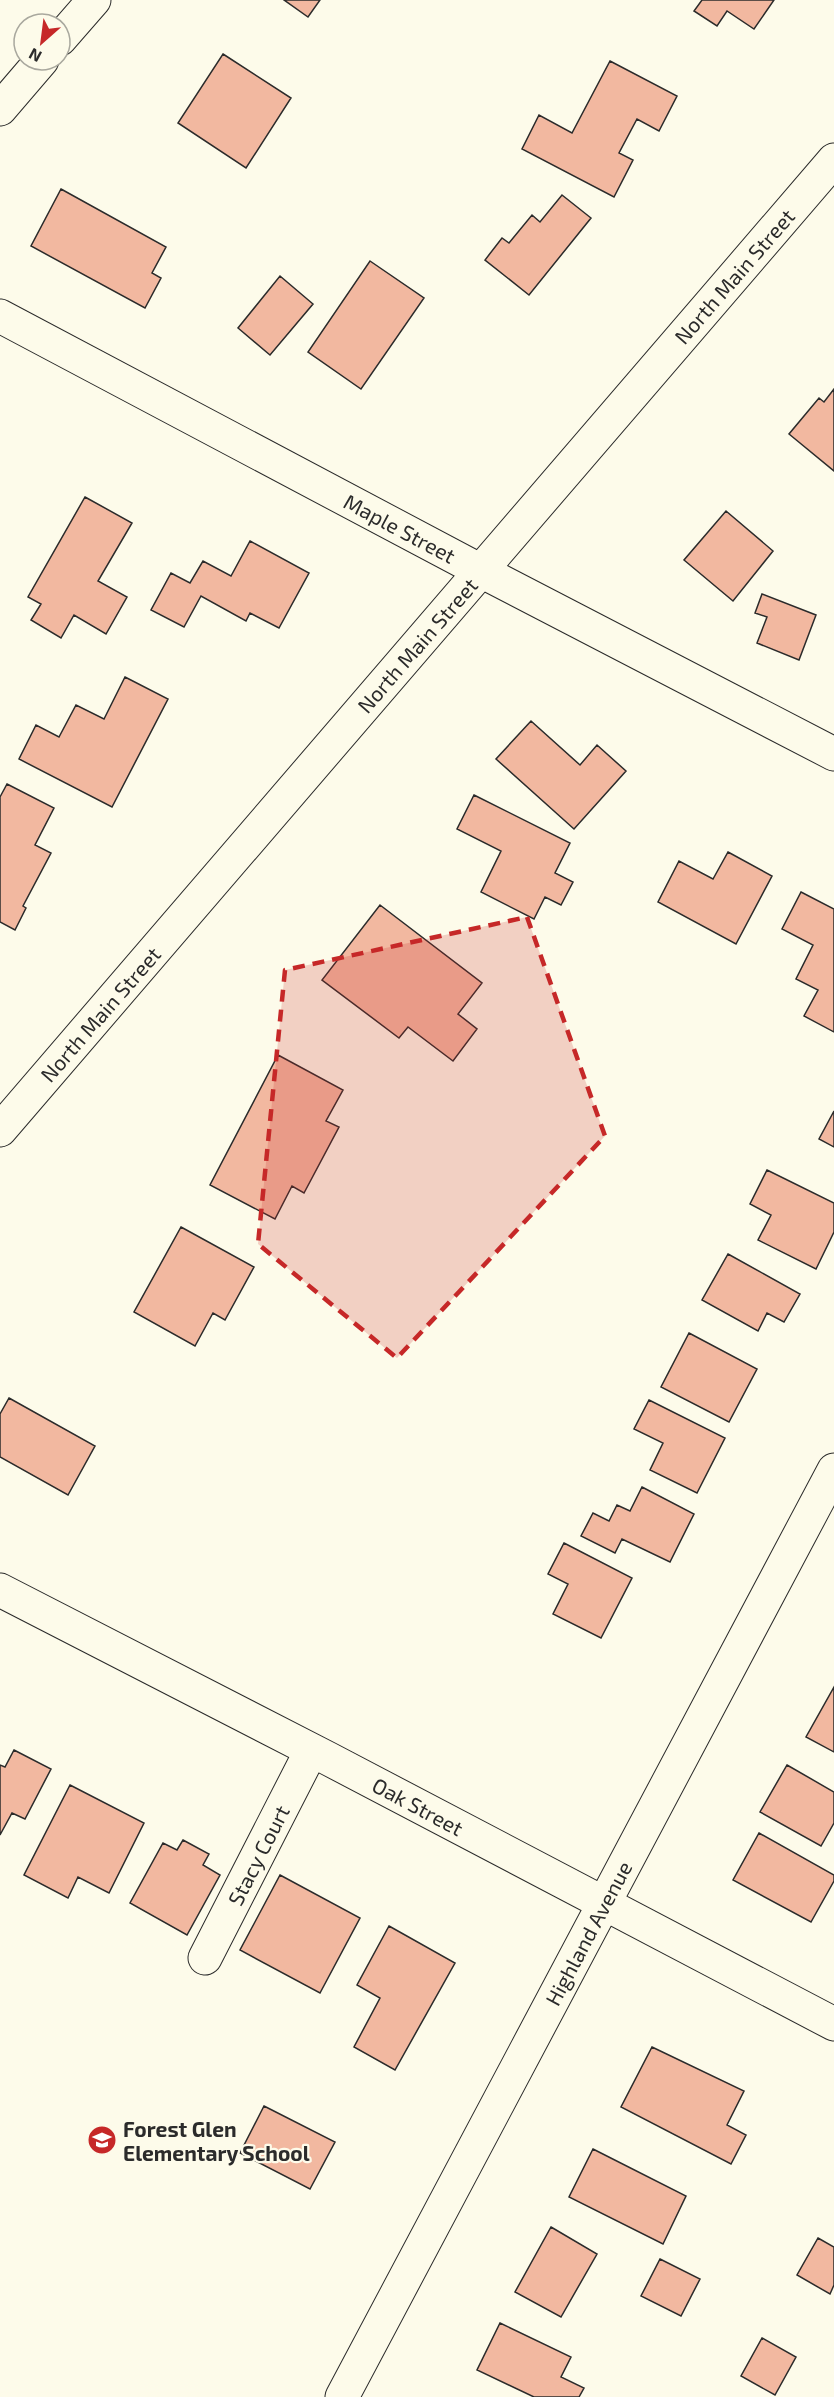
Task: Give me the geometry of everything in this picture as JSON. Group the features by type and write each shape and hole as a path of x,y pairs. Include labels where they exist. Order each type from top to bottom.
{"street":[{"path":"72,25 94,0"},
{"path":"0,109 32,72"},
{"name":"North Main Street","path":"0,1130 834,160"},
{"name":"Maple Street","path":"0,316 481,571 834,754"},
{"name":"Highland Avenue","path":"342,2397 834,1470"},
{"name":"Oak Street","path":"0,1590 834,2024"},
{"name":"Stacy Court","path":"206,1958 311,1751"}],"highlighted area":[{"path":"527,917 605,1136 397,1358 258,1244 285,970"}],"building":[{"path":"284,0 320,0 308,17"},
{"path":"702,0 774,0 754,29 727,11 717,26 694,11"},
{"path":"223,54 291,98 246,168 178,123"},
{"path":"610,61 677,96 659,131 637,119 619,153 633,160 614,197 522,149 539,115 572,133"},
{"path":"61,189 166,247 152,273 161,278 145,308 31,246"},
{"path":"562,195 591,218 529,295 485,260 502,238 509,243 532,215 540,222"},
{"path":"370,261 424,298 361,389 308,352"},
{"path":"280,276 313,304 270,355 238,328"},
{"path":"834,389 834,471 789,434 819,398 824,402"},
{"path":"85,497 132,523 98,581 127,597 106,634 74,615 61,638 31,620 41,604 28,597"},
{"path":"726,511 773,551 733,601 684,560"},
{"path":"250,541 309,573 279,628 250,613 246,621 201,596 184,627 151,610 171,573 190,583 203,561 231,576"},
{"path":"762,594 816,615 799,660 757,643 767,617 755,613"},
{"path":"125,677 168,699 112,807 19,759 36,725 59,737 76,705 104,719"},
{"path":"531,721 580,765 597,745 626,771 574,829 496,759"},
{"path":"7,784 54,808 35,845 51,853 23,906 26,908 15,930 0,922 0,797"},
{"path":"474,795 570,843 555,873 573,882 561,905 545,897 534,919 481,892 501,851 457,829"},
{"path":"728,852 772,876 736,944 658,902 679,861 713,879"},
{"path":"801,892 834,909 834,1032 804,1016 818,990 796,979 813,945 782,929"},
{"path":"380,905 482,983 458,1014 477,1029 453,1061 408,1027 399,1038 322,980"},
{"path":"278,1055 343,1090 326,1121 339,1127 304,1193 292,1186 275,1219 210,1185"},
{"path":"834,1111 834,1147 819,1139"},
{"path":"767,1170 834,1203 834,1232 816,1269 758,1240 771,1215 750,1204"},
{"path":"181,1227 254,1267 225,1320 213,1313 195,1346 134,1312"},
{"path":"728,1254 800,1294 784,1322 767,1313 758,1331 702,1300"},
{"path":"689,1333 757,1369 729,1422 661,1387"},
{"path":"9,1398 95,1446 68,1495 0,1457 0,1414"},
{"path":"649,1400 725,1438 697,1493 650,1470 663,1443 634,1429"},
{"path":"642,1487 694,1514 670,1562 622,1539 615,1553 581,1536 593,1513 609,1521 617,1505 630,1511"},
{"path":"564,1543 632,1578 601,1638 553,1614 568,1584 548,1574"},
{"path":"834,1687 834,1752 806,1737"},
{"path":"14,1750 51,1769 25,1819 12,1813 0,1835 0,1765 5,1767"},
{"path":"787,1765 834,1792 834,1823 821,1846 760,1812"},
{"path":"70,1785 144,1823 109,1893 78,1877 68,1898 24,1875"},
{"path":"759,1833 834,1875 834,1881 811,1922 733,1880"},
{"path":"183,1840 209,1854 203,1865 220,1875 187,1935 130,1903 163,1843 177,1850"},
{"path":"280,1875 360,1918 320,1993 240,1950"},
{"path":"389,1926 455,1963 395,2070 354,2047 380,1998 357,1985"},
{"path":"652,2047 744,2091 727,2125 746,2135 731,2164 621,2107"},
{"path":"264,2106 335,2142 310,2189 240,2153"},
{"path":"593,2149 686,2196 663,2244 569,2197"},
{"path":"551,2227 597,2254 561,2317 515,2292"},
{"path":"818,2238 834,2247 834,2285 830,2294 797,2275"},
{"path":"660,2259 700,2279 681,2316 641,2296"},
{"path":"500,2323 571,2357 561,2377 584,2388 579,2397 534,2397 477,2370"},
{"path":"762,2338 796,2357 775,2395 741,2376"}],"place":[{"name":"Forest Glen Elementary School","path":"102,2140"}]}
